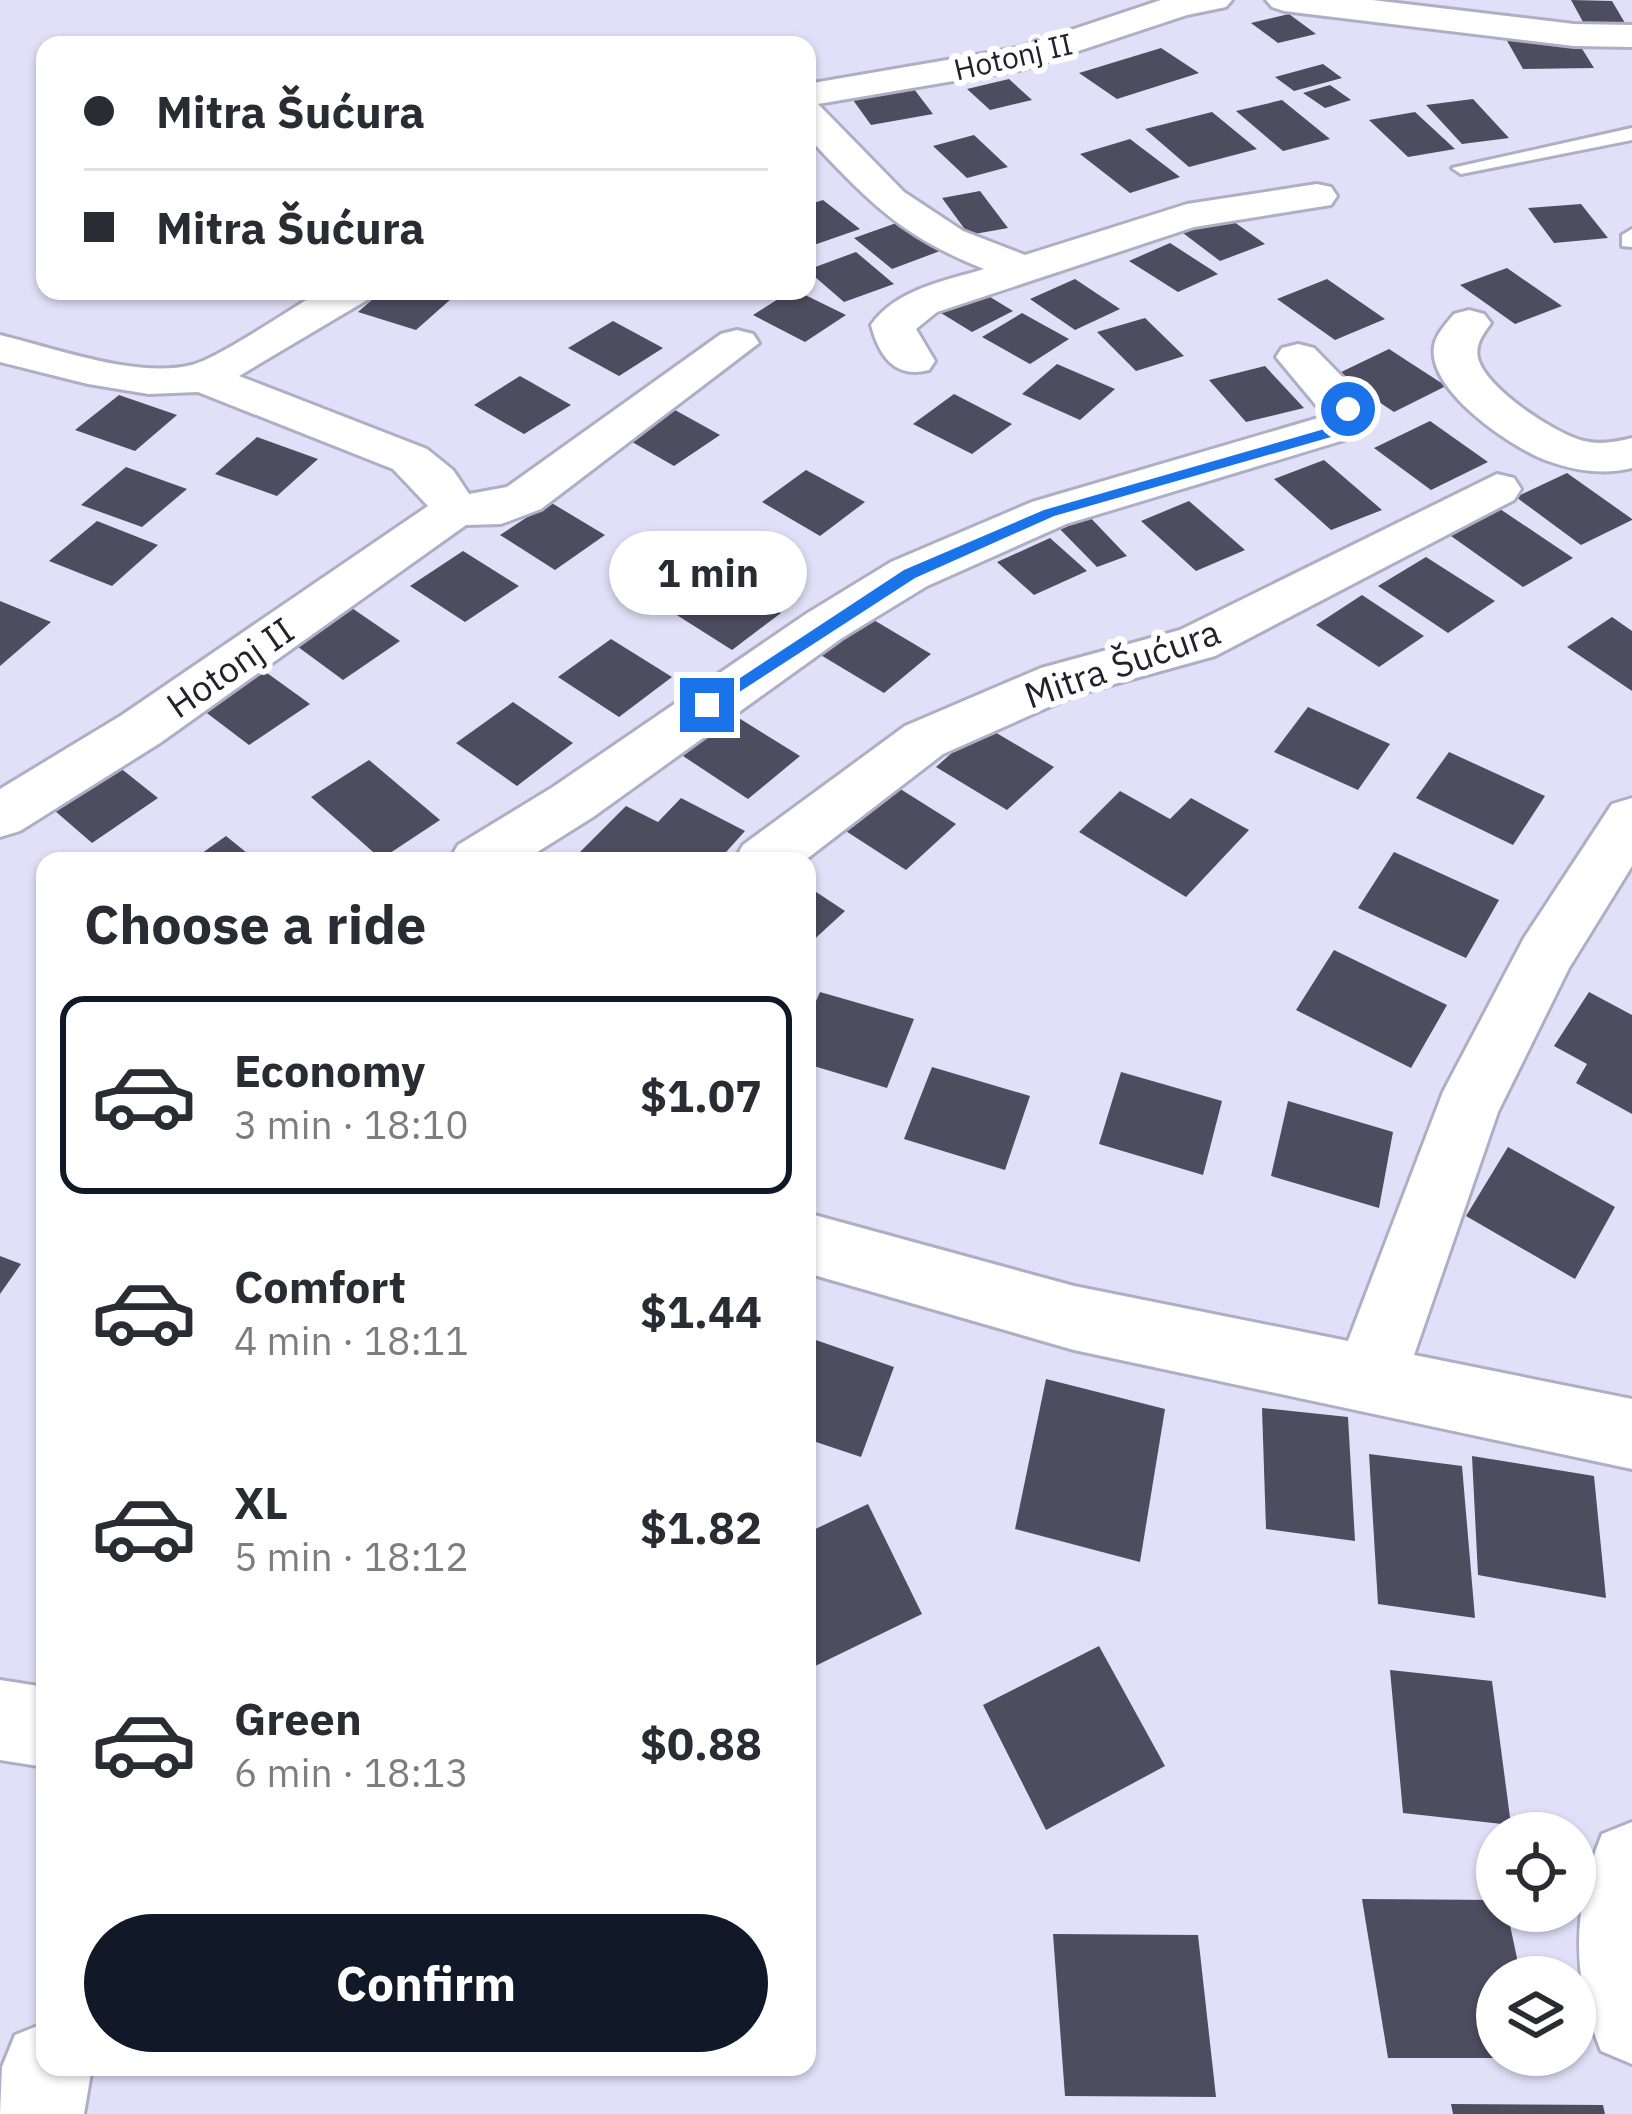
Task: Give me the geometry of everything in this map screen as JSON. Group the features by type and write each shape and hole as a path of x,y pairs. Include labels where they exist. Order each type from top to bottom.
{"street":[{"name":"Hotonj II","path":"816,93 1024,58 1181,5 1214,0"},
{"path":"1284,0 1574,34 1632,36"},
{"path":"816,122 890,201 948,240 1028,272"},
{"path":"913,361 898,344 892,325 922,303 1028,272 1187,216 1317,196"},
{"path":"203,378 337,300"},
{"path":"1469,323 1458,332 1452,349 1457,368 1485,400 1559,449 1593,458 1632,453"},
{"name":"Hotonj II","path":"0,816 141,729 455,510 501,508 524,498 737,343"},
{"path":"0,348 128,377 203,378 410,459 436,481 455,510"},
{"path":"492,852 573,802 824,626 909,574 1049,513 1348,424 1348,409 1298,357"},
{"name":"Mitra Šućura","path":"776,852 924,740 1060,681 1197,643 1497,489"},
{"path":"1370,1379 1466,1111 1545,955 1632,819"},
{"path":"816,1246 1074,1318 1632,1434"},
{"path":"0,1720 36,1726"},
{"path":"1632,1864 1618,1934 1632,2020"},
{"path":"39,2114 45,2076"}],"lane":[{"path":"1461,168 1632,134"}],"building":[{"path":"1571,0 1612,1 1625,23 1583,22"},
{"path":"1289,14 1316,34 1278,43 1251,23"},
{"path":"1506,39 1576,39 1594,68 1523,69"},
{"path":"1161,48 1199,73 1117,99 1079,73"},
{"path":"1323,64 1342,78 1294,91 1275,77"},
{"path":"1009,79 1032,100 990,110 967,89"},
{"path":"1330,85 1351,100 1325,108 1303,93"},
{"path":"914,89 933,114 871,125 853,100"},
{"path":"1473,99 1509,138 1462,144 1426,105"},
{"path":"1282,100 1330,139 1283,151 1236,111"},
{"path":"1212,112 1257,149 1189,167 1145,129"},
{"path":"1415,112 1455,149 1408,157 1369,120"},
{"path":"974,135 1008,167 967,178 933,146"},
{"path":"1130,139 1180,177 1130,193 1080,154"},
{"path":"980,191 1008,228 969,235 942,198"},
{"path":"823,200 860,229 816,244 816,202"},
{"path":"1581,204 1608,238 1554,243 1528,208"},
{"path":"1223,214 1265,244 1220,261 1179,230"},
{"path":"902,221 940,251 892,269 854,238"},
{"path":"1170,243 1218,274 1178,292 1129,261"},
{"path":"856,252 894,284 844,302 816,278 816,267"},
{"path":"1507,268 1562,306 1515,324 1460,285"},
{"path":"1075,279 1120,309 1075,330 1030,299"},
{"path":"1327,279 1385,319 1335,340 1277,299"},
{"path":"982,292 1013,311 972,332 941,313"},
{"path":"372,300 450,300 416,330 358,312"},
{"path":"777,300 815,300 846,315 805,342 753,315"},
{"path":"1022,313 1069,339 1030,364 982,337"},
{"path":"1145,318 1184,356 1136,371 1097,332"},
{"path":"613,321 663,348 619,376 568,348"},
{"path":"1389,349 1446,386 1394,412 1337,374"},
{"path":"1057,364 1115,389 1080,420 1022,394"},
{"path":"1265,366 1304,408 1246,422 1209,380"},
{"path":"520,376 571,405 524,434 474,405"},
{"path":"954,394 1012,424 972,454 913,424"},
{"path":"119,395 177,415 135,451 75,430"},
{"path":"666,405 720,435 674,466 620,435"},
{"path":"1430,421 1488,462 1431,490 1374,448"},
{"path":"257,437 318,459 277,496 215,474"},
{"path":"1324,460 1382,510 1331,530 1274,479"},
{"path":"126,467 187,489 142,527 81,505"},
{"path":"806,470 865,502 820,536 762,502"},
{"path":"1567,473 1632,520 1581,545 1516,497"},
{"path":"1189,501 1245,550 1196,571 1141,521"},
{"path":"550,502 605,535 555,570 500,535"},
{"path":"1500,509 1573,558 1523,587 1451,536"},
{"path":"1084,511 1127,556 1097,567 1053,522"},
{"path":"97,521 158,545 112,586 49,561"},
{"path":"1050,538 1087,571 1034,595 997,562"},
{"path":"463,551 519,586 465,622 410,586"},
{"path":"1426,557 1495,601 1448,633 1378,586"},
{"path":"721,576 781,613 732,650 672,612"},
{"path":"1362,595 1424,636 1379,667 1316,625"},
{"path":"0,601 51,622 0,666"},
{"path":"346,604 400,641 343,680 290,641"},
{"path":"867,616 931,654 884,693 819,654"},
{"path":"1612,617 1632,631 1632,691 1567,647"},
{"path":"611,639 672,677 619,717 558,677"},
{"path":"256,665 310,704 249,745 195,704"},
{"path":"513,702 573,743 517,786 456,743"},
{"path":"1308,707 1390,744 1358,790 1274,752"},
{"path":"734,715 800,756 748,799 683,756"},
{"path":"983,725 1054,767 1007,810 936,767"},
{"path":"1449,752 1545,796 1513,845 1416,798"},
{"path":"104,755 158,798 92,843 39,797"},
{"path":"369,760 440,820 392,852 373,852 311,797"},
{"path":"886,780 956,824 906,870 835,824"},
{"path":"1120,791 1170,819 1191,798 1249,830 1186,897 1079,832"},
{"path":"681,798 745,831 726,852 580,852 626,806 658,822"},
{"path":"226,836 246,852 204,852"},
{"path":"1394,852 1499,900 1466,958 1358,908"},
{"path":"816,892 845,911 816,938"},
{"path":"1334,950 1447,1005 1411,1068 1296,1010"},
{"path":"820,992 914,1019 887,1088 816,1067"},
{"path":"1589,992 1632,1015 1632,1114 1576,1083 1587,1064 1554,1046"},
{"path":"932,1067 1030,1096 1005,1170 904,1139"},
{"path":"1121,1072 1222,1101 1203,1175 1099,1144"},
{"path":"1288,1101 1393,1132 1379,1208 1271,1176"},
{"path":"1508,1147 1615,1207 1575,1279 1466,1216"},
{"path":"0,1256 21,1264 0,1294"},
{"path":"816,1340 894,1367 861,1457 816,1442"},
{"path":"1046,1379 1165,1409 1140,1562 1015,1529"},
{"path":"1262,1408 1348,1417 1355,1541 1266,1529"},
{"path":"1369,1454 1462,1466 1475,1618 1378,1604"},
{"path":"1472,1456 1594,1476 1606,1598 1478,1575"},
{"path":"868,1504 922,1614 816,1666 816,1529"},
{"path":"1099,1646 1165,1766 1046,1830 983,1705"},
{"path":"1390,1670 1492,1681 1509,1812 1476,1812 1476,1821 1403,1813"},
{"path":"1362,1899 1476,1900 1476,1932 1511,1932 1517,1956 1476,1956 1476,2058 1388,2058"},
{"path":"1053,1934 1198,1935 1216,2097 1065,2096"},
{"path":"1451,2104 1603,2105 1605,2114 1453,2114"}],"route":[{"path":"707,705 909,574 1049,513 1326,434 1348,424 1348,409"}]}
